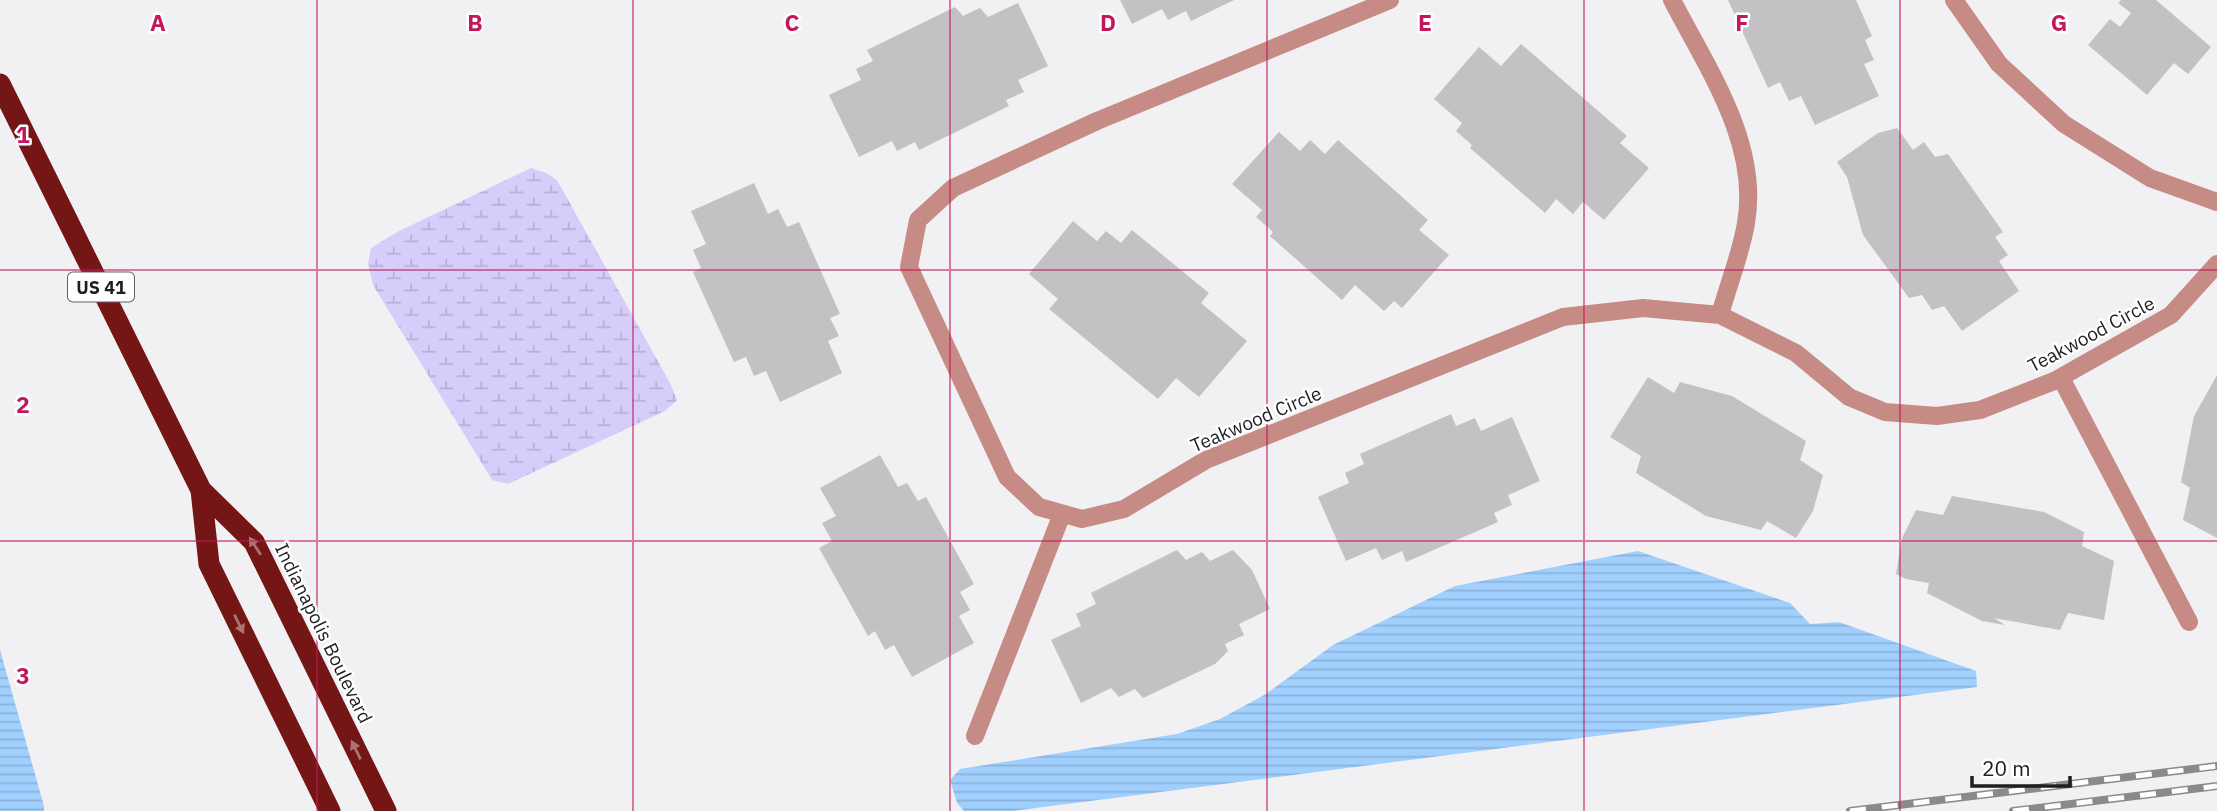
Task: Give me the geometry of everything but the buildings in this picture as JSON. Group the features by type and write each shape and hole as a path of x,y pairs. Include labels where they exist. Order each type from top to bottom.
{"highway":[{"name":"Indianapolis Boulevard","path":"0,84 201,489 254,542 386,811"},
{"name":"Indianapolis Boulevard","path":"201,489 209,564 330,811"}],"street":[{"name":"Teakwood Circle","path":"1390,0 1097,121 953,188 918,220 909,267 1007,477 1039,507 1082,519 1124,509 1206,460 1563,317 1643,308 1720,316 1796,353 1849,397 1885,412 1937,416 1980,410 2061,377 2171,315 2217,264"},
{"path":"1672,0 1733,120 1748,172 1746,223 1720,316"},
{"path":"1954,0 1999,64 2064,124 2150,178 2217,202"},
{"path":"2061,377 2189,622"},
{"path":"975,736 1062,514"}],"green space":[{"path":"531,168 557,180 677,400 665,411 508,484 492,480 373,285 368,264 371,248 399,231"}],"water":[{"path":"1638,551 1790,603 1810,624 1839,622 1976,671 1977,687 1013,811 964,811 957,803 950,780 960,769 1177,734 1220,719 1266,694 1333,645 1455,586"},
{"path":"0,650 44,806 44,811 0,811"}],"railway":[{"path":"1850,811 2217,766"},
{"path":"2013,811 2217,786"}]}
